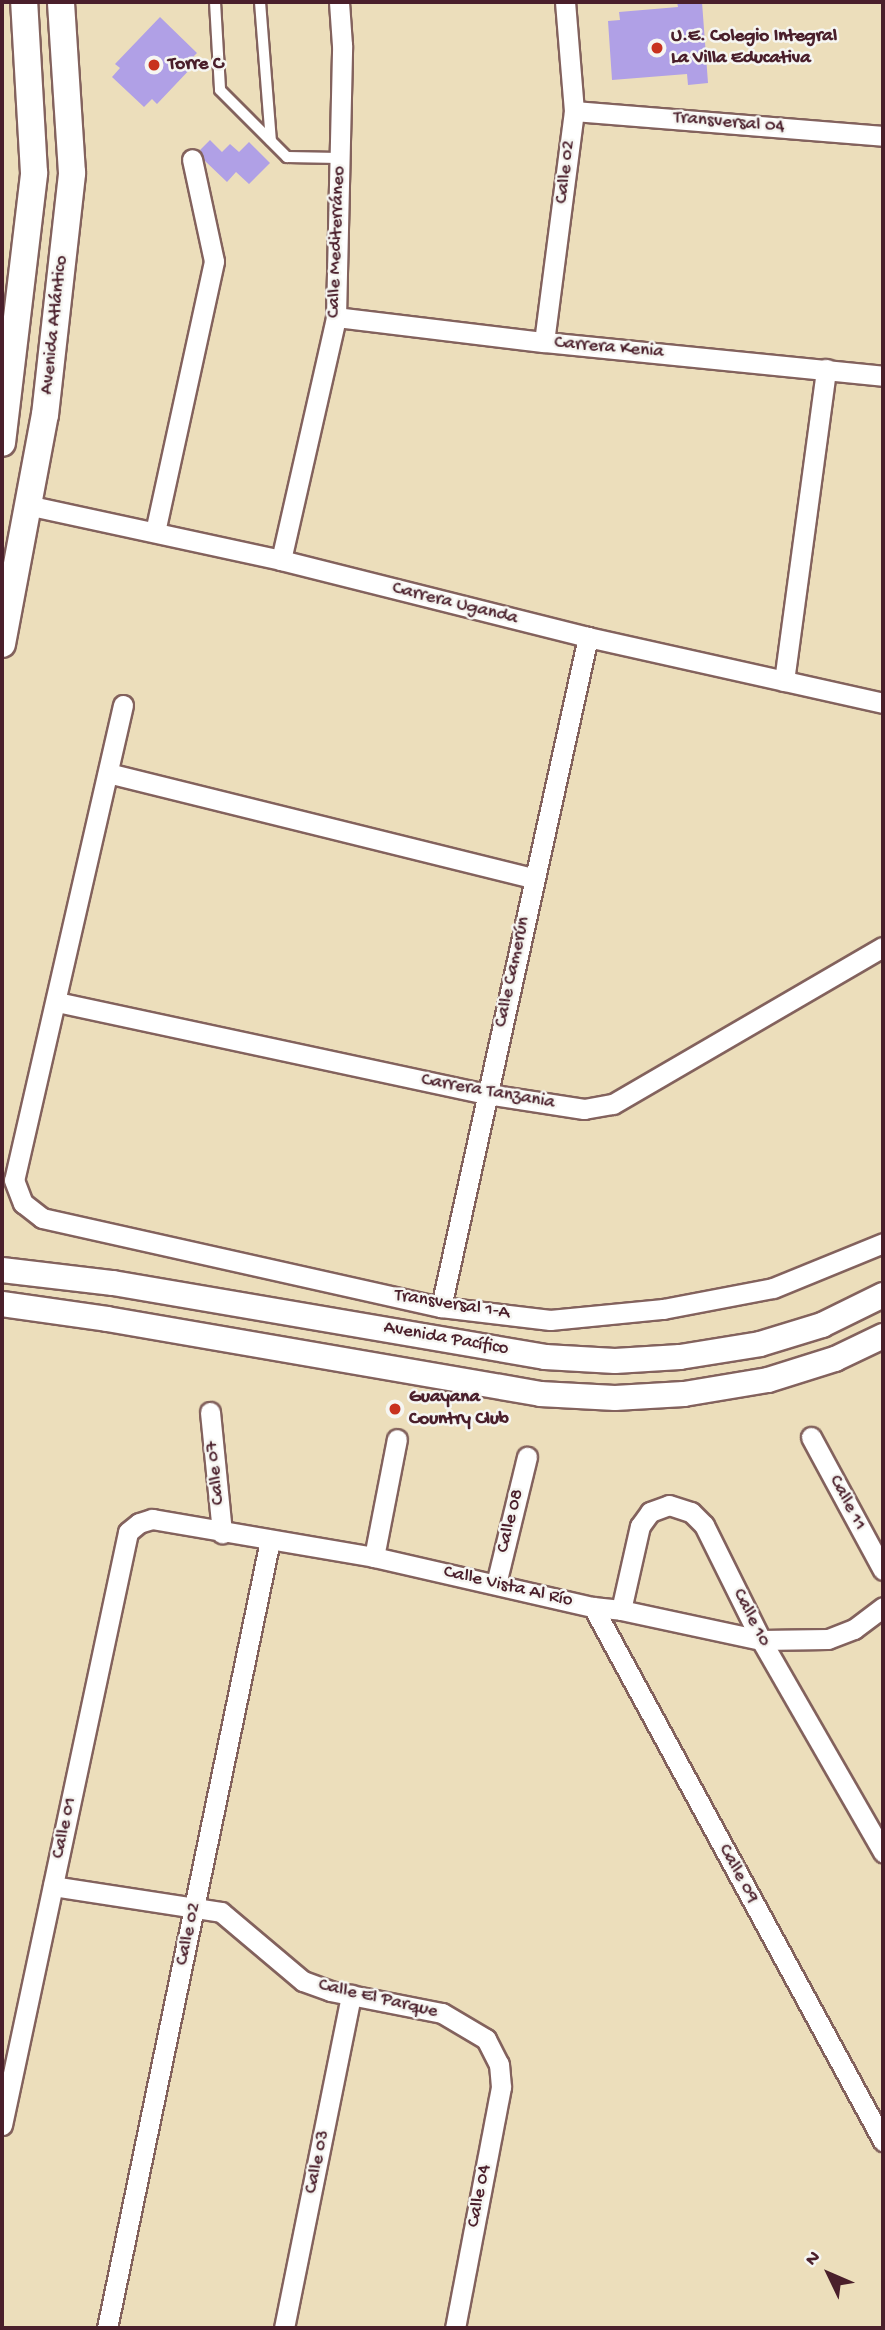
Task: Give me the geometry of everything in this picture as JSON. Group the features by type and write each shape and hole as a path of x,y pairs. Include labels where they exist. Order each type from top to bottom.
{"main road":[{"name":"Avenida Atlántico","path":"2,443 34,173 24,2"},
{"name":"Avenida Atlántico","path":"2,644 45,415 72,173 61,2"}],"street":[{"name":"Calle Mediterráneo","path":"281,560 336,317 342,45 339,2"},
{"name":"Calle 02","path":"544,342 574,111 565,2"},
{"name":"Transversal 04","path":"574,111 883,136"},
{"path":"155,532 214,261 192,159"},
{"name":"Carrera Kenia","path":"336,317 544,342 883,376"},
{"path":"784,681 826,369"},
{"name":"Carrera Uganda","path":"27,505 281,560 588,637 883,703"},
{"name":"Calle Camerún","path":"441,1307 588,637"},
{"path":"57,1002 123,705"},
{"path":"108,773 533,878"},
{"name":"Carrera Tanzania","path":"57,1002 487,1094 584,1109 612,1104 883,947"},
{"name":"Transversal 1-A","path":"57,1002 14,1181 23,1203 42,1218 441,1307 550,1320 663,1309 773,1288 883,1243"},
{"name":"Avenida Pacífico","path":"2,1270 113,1283 545,1357 615,1361 680,1357 760,1344 822,1325 883,1295"},
{"path":"201,1298 206,1336"},
{"name":"Avenida Pacífico","path":"2,1304 540,1394 615,1398 684,1394 768,1380 835,1359 883,1336"},
{"name":"Calle 07","path":"210,1412 222,1533"},
{"name":"Calle 11","path":"811,1437 883,1570"},
{"path":"374,1557 397,1439"},
{"name":"Calle 08","path":"496,1584 527,1457"},
{"name":"Calle 10","path":"621,1610 640,1526 650,1512 669,1505 691,1512 704,1525 761,1640 883,1852"},
{"name":"Calle Vista Al Río","path":"128,1532 139,1522 152,1519 374,1557 593,1607 621,1610 761,1640 828,1639 854,1629 883,1607"},
{"name":"Calle 01","path":"2,2124 128,1532"},
{"name":"Calle 02","path":"107,2328 270,1541"},
{"name":"Calle 09","path":"593,1607 883,2141"},
{"name":"Calle El Parque","path":"53,1885 194,1910 221,1912 303,1981 351,1995 442,2013 486,2039 499,2064"},
{"name":"Calle 03","path":"284,2328 351,1995"},
{"name":"Calle 04","path":"455,2328 501,2087 499,2064"}],"lane":[{"path":"223,2 215,2 220,90 287,157 340,158"},
{"path":"260,2 271,141"}],"building":[{"name":"U.E. Colegio Integral La Villa Educativa","path":"677,2 702,2 708,83 688,85 687,74 612,80 608,21 620,20 619,12 678,7"},
{"name":"Torre C","path":"160,17 197,53 189,61 193,66 157,104 152,99 144,107 112,77 120,68 115,64"},
{"path":"210,140 222,152 230,144 239,152 249,142 270,163 249,184 236,172 227,182 205,161 200,150"}],"place":[{"name":"U.E. Colegio Integral La Villa Educativa","path":"657,48"},
{"name":"Torre C","path":"154,65"},
{"name":"Guayana Country Club","path":"395,1409"}]}
